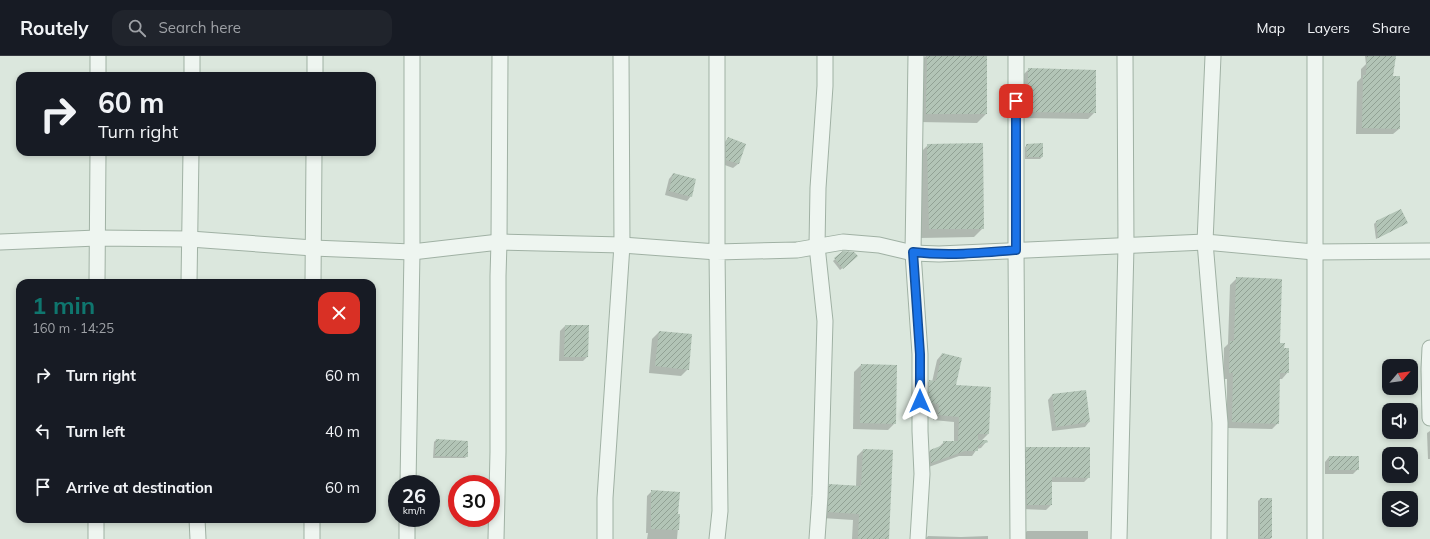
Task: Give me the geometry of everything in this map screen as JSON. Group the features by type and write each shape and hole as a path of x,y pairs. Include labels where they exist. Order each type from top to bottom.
{"street":[{"path":"98,56 98,72"},
{"path":"192,56 192,72"},
{"path":"314,72 315,56"},
{"path":"408,475 412,252 412,56"},
{"path":"496,539 498,452 500,56"},
{"path":"605,539 605,498 622,245 622,56"},
{"path":"716,56 720,503 718,539"},
{"path":"817,539 820,496 825,321 817,246 818,188 825,86 825,56"},
{"path":"916,56 913,252 920,354 920,431 922,474 918,539"},
{"path":"1016,56 1018,539"},
{"path":"1119,539 1126,246 1125,56"},
{"path":"1212,56 1205,242 1220,423 1219,539"},
{"path":"1315,56 1315,539"},
{"path":"97,279 98,156"},
{"path":"189,279 191,156"},
{"path":"313,279 314,156"},
{"path":"0,242 97,238 190,239 313,248 412,252 499,242 622,245 717,252 797,250 843,242 879,245 913,252 962,254 1016,250 1205,242 1314,252 1430,251"},
{"path":"1430,348 1430,418"},
{"path":"96,523 96,539"},
{"path":"197,523 198,539"},
{"path":"312,523 312,539"},
{"path":"407,527 407,539"}],"building":[{"path":"927,56 987,56 987,114 926,114"},
{"path":"1367,56 1396,56 1393,76 1400,76 1400,129 1362,128 1363,75 1366,75"},
{"path":"1028,68 1096,70 1096,113 1028,112"},
{"path":"728,137 746,144 739,164 726,160 726,142"},
{"path":"983,143 984,229 929,229 927,144"},
{"path":"1043,143 1043,157 1027,157 1026,144"},
{"path":"673,173 696,179 692,197 669,191"},
{"path":"1401,209 1408,223 1378,238 1376,221"},
{"path":"843,251 854,252 858,256 843,269 834,258"},
{"path":"1236,277 1282,279 1280,343 1285,343 1284,348 1289,348 1289,373 1280,373 1279,424 1232,422 1233,373 1229,373 1230,341 1234,341"},
{"path":"565,325 589,325 588,357 564,357"},
{"path":"659,331 692,334 689,370 655,366"},
{"path":"942,353 962,358 956,385 991,387 989,434 978,434 978,440 987,440 988,442 978,446 978,451 965,451 931,463 930,450 943,445 943,441 958,441 959,417 938,415 939,404 929,403 929,380 936,381"},
{"path":"861,364 897,365 896,424 860,423"},
{"path":"1086,390 1090,422 1056,427 1052,394"},
{"path":"436,439 468,441 468,457 435,456"},
{"path":"1026,447 1090,447 1090,478 1052,477 1052,505 1027,505"},
{"path":"863,449 893,450 889,539 858,539 859,514 828,512 829,484 861,486"},
{"path":"1329,456 1359,456 1359,470 1329,470"},
{"path":"651,490 680,492 678,514 680,514 679,530 651,529"},
{"path":"1260,498 1272,498 1272,538 1260,538"}],"route":[{"path":"920,401 920,354 913,252 927,254 962,254 1016,250 1016,101"}]}
